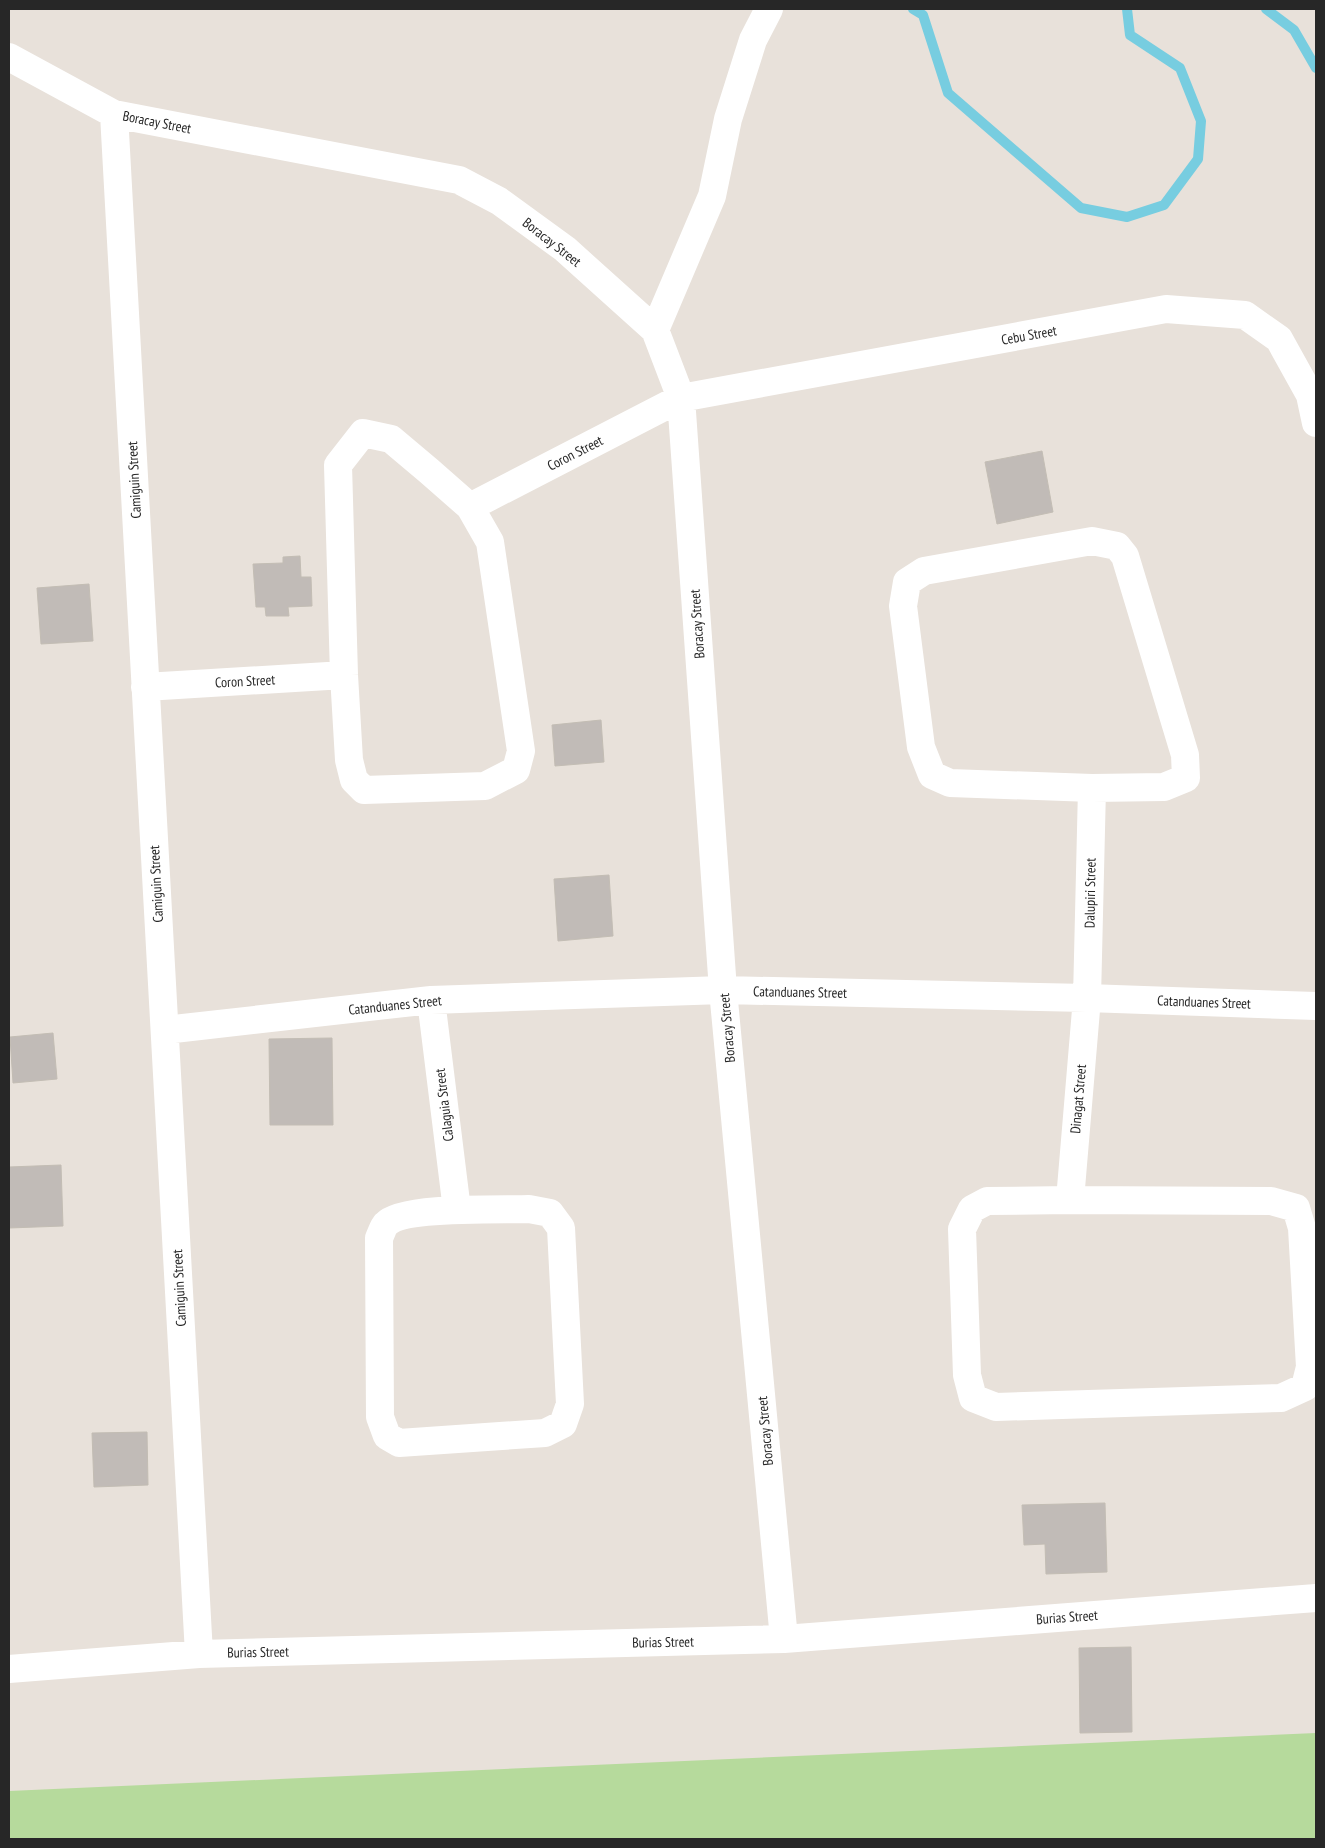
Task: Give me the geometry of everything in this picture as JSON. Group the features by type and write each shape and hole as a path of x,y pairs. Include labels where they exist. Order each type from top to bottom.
{"street":[{"path":"655,330 712,196 728,119 753,40 769,9"},
{"name":"Boracay Street","path":"9,57 114,114 459,180 498,201 565,249 655,330 681,398 723,990 784,1639"},
{"name":"Camiguin Street","path":"114,114 199,1654"},
{"name":"Cebu Street","path":"681,398 1166,309 1245,315 1279,339 1310,395 1316,423"},
{"name":"Coron Street","path":"470,507 681,398"},
{"path":"363,432 391,439 470,507 490,542 521,751 516,770 484,786 364,790 354,780 349,760 344,676 338,465 363,432"},
{"path":"1092,541 1117,546 1125,556 1185,755 1186,778 1164,787 1092,788 950,783 932,775 921,747 903,606 907,582 924,571 1092,541"},
{"name":"Coron Street","path":"145,687 344,676"},
{"name":"Dalupiri Street","path":"1087,998 1092,788"},
{"name":"Catanduanes Street","path":"164,1030 431,1000 723,990 1087,998 1316,1006"},
{"name":"Dinagat Street","path":"1070,1200 1087,998"},
{"name":"Calaguia Street","path":"431,1000 457,1210"},
{"path":"1070,1200 1270,1201 1296,1208 1302,1228 1310,1368 1305,1387 1281,1398 1242,1400 996,1407 973,1398 967,1375 962,1229 972,1209 987,1202 1070,1200"},
{"path":"457,1210 529,1210 550,1213 561,1228 570,1404 563,1424 545,1433 399,1443 387,1436 380,1416 379,1238 386,1224 400,1216 457,1210"},
{"name":"Burias Street","path":"9,1669 199,1654 784,1639 1316,1598"}],"green space":[{"path":"1316,1733 1316,1839 9,1839 9,1791"}],"building":[{"path":"1042,451 1053,512 997,524 985,462"},
{"path":"300,556 301,577 311,577 312,606 288,607 289,616 266,616 265,607 256,607 253,564 283,563 283,557"},
{"path":"89,584 93,641 41,644 37,588"},
{"path":"601,720 604,762 555,766 552,725"},
{"path":"609,875 613,936 558,941 554,879"},
{"path":"53,1033 57,1079 13,1083 10,1037"},
{"path":"332,1038 333,1125 270,1125 269,1039"},
{"path":"61,1165 63,1226 9,1228 9,1167"},
{"path":"147,1432 148,1485 94,1487 92,1433"},
{"path":"1105,1503 1107,1572 1046,1574 1045,1544 1024,1545 1022,1505"},
{"path":"1131,1647 1132,1732 1080,1733 1079,1648"}],"waterway":[{"path":"913,9 923,15 948,93 1081,208 1127,217 1164,205 1198,159 1201,121 1180,68 1130,35 1127,9"},
{"path":"1266,9 1294,30 1316,68"}]}
